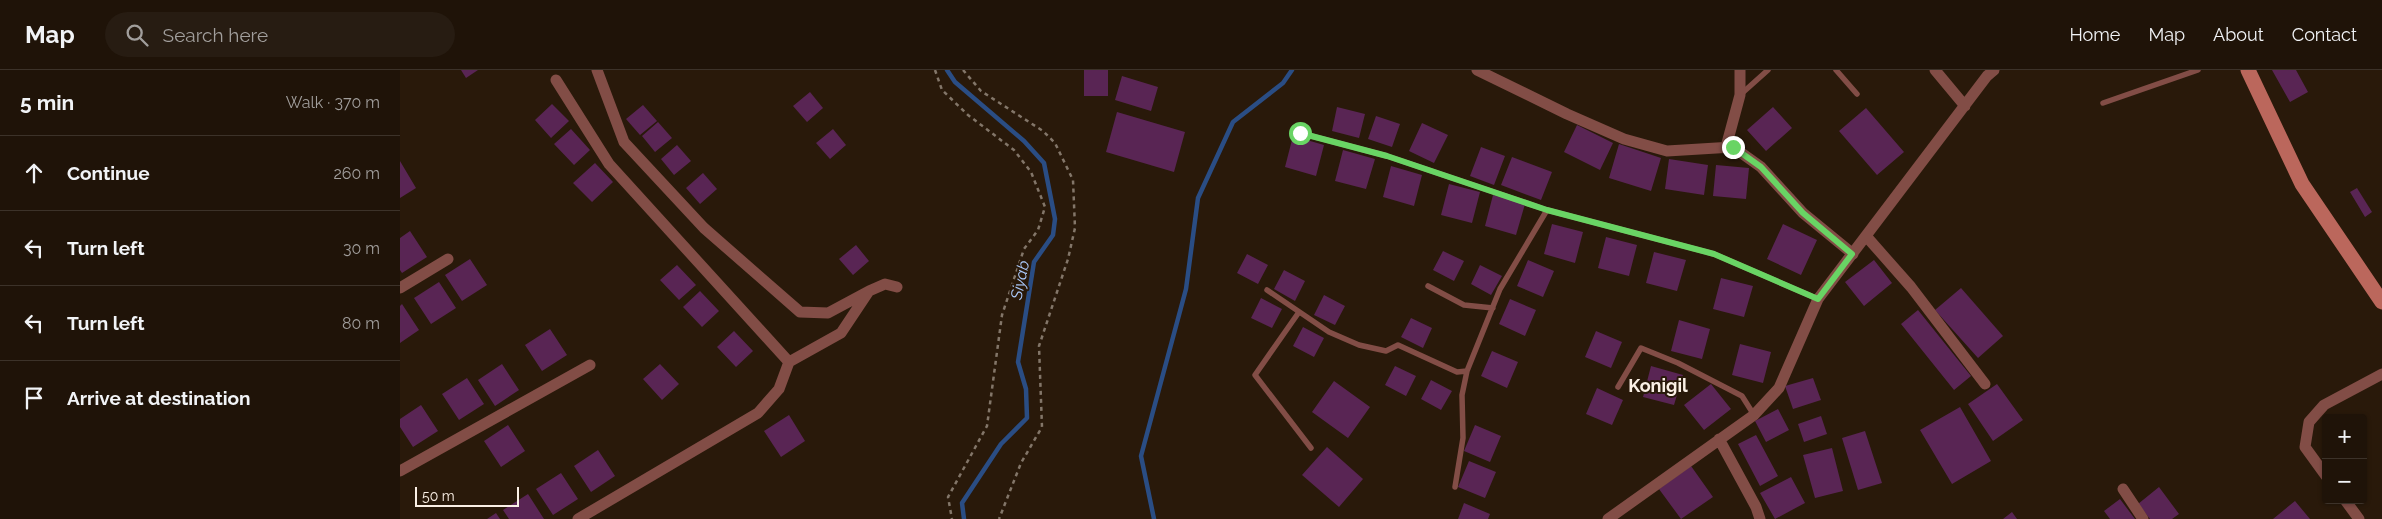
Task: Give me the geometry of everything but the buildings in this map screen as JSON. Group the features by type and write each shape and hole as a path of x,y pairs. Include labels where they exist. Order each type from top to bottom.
{"main road":[{"path":"2250,71 2302,184 2382,302"}],"street":[{"path":"597,70 624,142 704,228 800,312 828,313 885,284 897,287"},
{"path":"1477,70 1558,110 1624,139 1667,151 1733,147 1761,167 1803,213 1852,254"},
{"path":"1726,147 1740,95 1740,70"},
{"path":"1935,70 1965,106"},
{"path":"1608,519 1754,414 1779,388 1818,299 1994,70"},
{"path":"556,80 609,164 789,362"},
{"path":"1866,236 1911,287 1985,384"},
{"path":"400,288 448,259"},
{"path":"578,519 758,413 779,389 789,362 841,333 869,291"},
{"path":"400,472 590,365"},
{"path":"2322,470 2305,447 2309,422 2324,406 2382,374"},
{"path":"1719,439 1756,507 1760,519"},
{"path":"2123,489 2143,519"},
{"path":"2348,504 2359,519"}],"lane":[{"path":"1740,95 1768,70"},
{"path":"1836,70 1857,94"},
{"path":"2103,103 2198,70"},
{"path":"1300,133 1387,156 1547,210 1714,254 1818,299"},
{"path":"1456,487 1463,438 1462,395 1467,371 1500,289 1547,210"},
{"path":"1428,286 1464,305 1492,308"},
{"path":"1267,290 1329,332 1359,345 1386,350 1398,344 1457,372 1467,371"},
{"path":"1299,312 1255,375 1312,448"},
{"path":"1618,387 1641,348 1678,363 1742,396 1754,414"}],"path":[{"path":"935,70 942,90 968,115 1014,150 1031,172 1045,207 1038,230 1024,249 1002,315 987,426 948,497 952,519"},
{"path":"963,70 981,91 1043,131 1055,143 1073,180 1075,228 1068,259 1039,346 1042,428 1021,463 999,519"}],"waterway":[{"name":"Siyab","path":"947,70 955,82 1024,141 1044,163 1055,219 1053,235 1034,262 1018,362 1026,389 1027,418 1001,444 962,503 964,519"},
{"path":"1154,519 1141,456 1186,289 1198,198 1233,122 1283,83 1292,70"}],"district":[{"name":"Konigil","path":"1658,385"}],"route":[{"path":"1300,133 1442,173 1547,210 1714,254 1818,299 1852,254 1803,213 1761,167 1733,147"}]}
